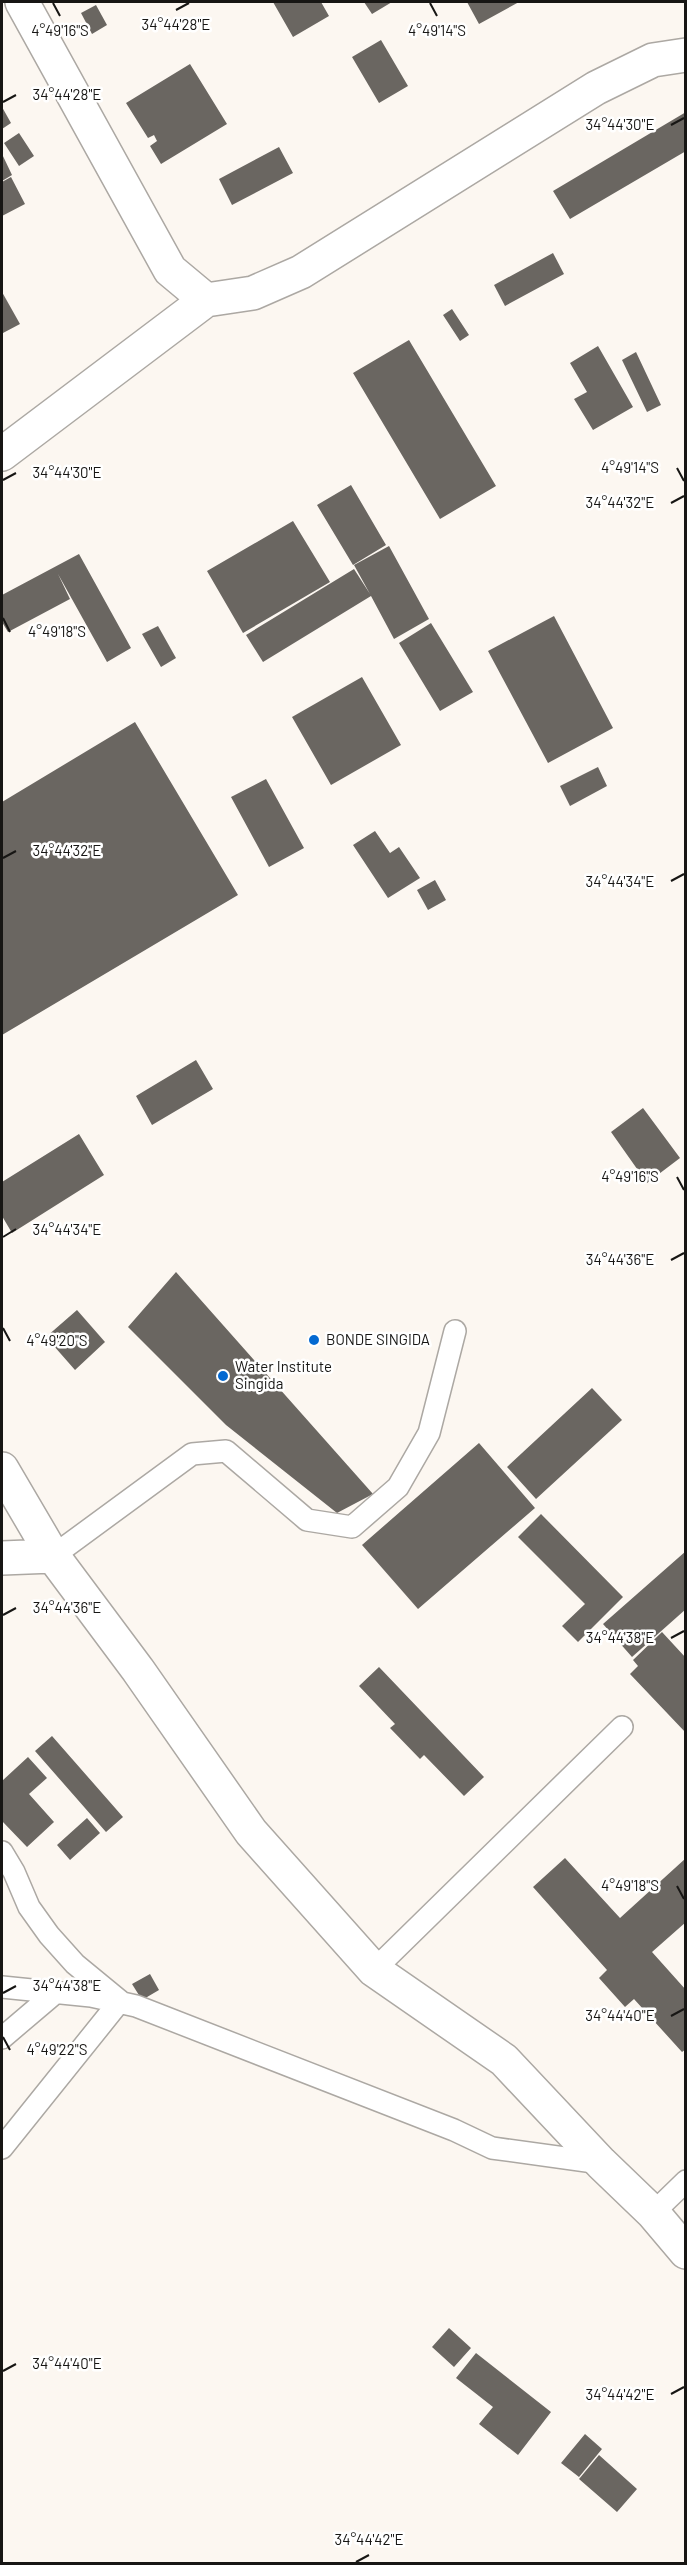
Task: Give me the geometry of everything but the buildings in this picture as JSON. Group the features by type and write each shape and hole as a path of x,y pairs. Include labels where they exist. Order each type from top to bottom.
{"street":[{"path":"21,2 170,270 206,300"},
{"path":"2,454 206,300 254,293 301,272 596,88 653,60 686,56"},
{"path":"2,1469 53,1556 138,1670 251,1833 374,1970 504,2060 601,2163 653,2213 686,2252"},
{"path":"2,1558 53,1556"}],"lane":[{"path":"53,1556 192,1454 226,1451 307,1520 352,1527 398,1487 429,1433 455,1331"},
{"path":"374,1970 622,1727"},
{"path":"2,1852 14,1872 29,1907 49,1935 75,1964 120,2001"},
{"path":"2,1987 120,2001 454,2130 492,2148 601,2163"},
{"path":"2,2038 55,1993"},
{"path":"2,2148 120,2001"},
{"path":"653,2213 686,2181"}],"place":[{"name":"BONDE SINGIDA","path":"314,1340"},
{"name":"Water Institute Singida","path":"223,1376"}]}
